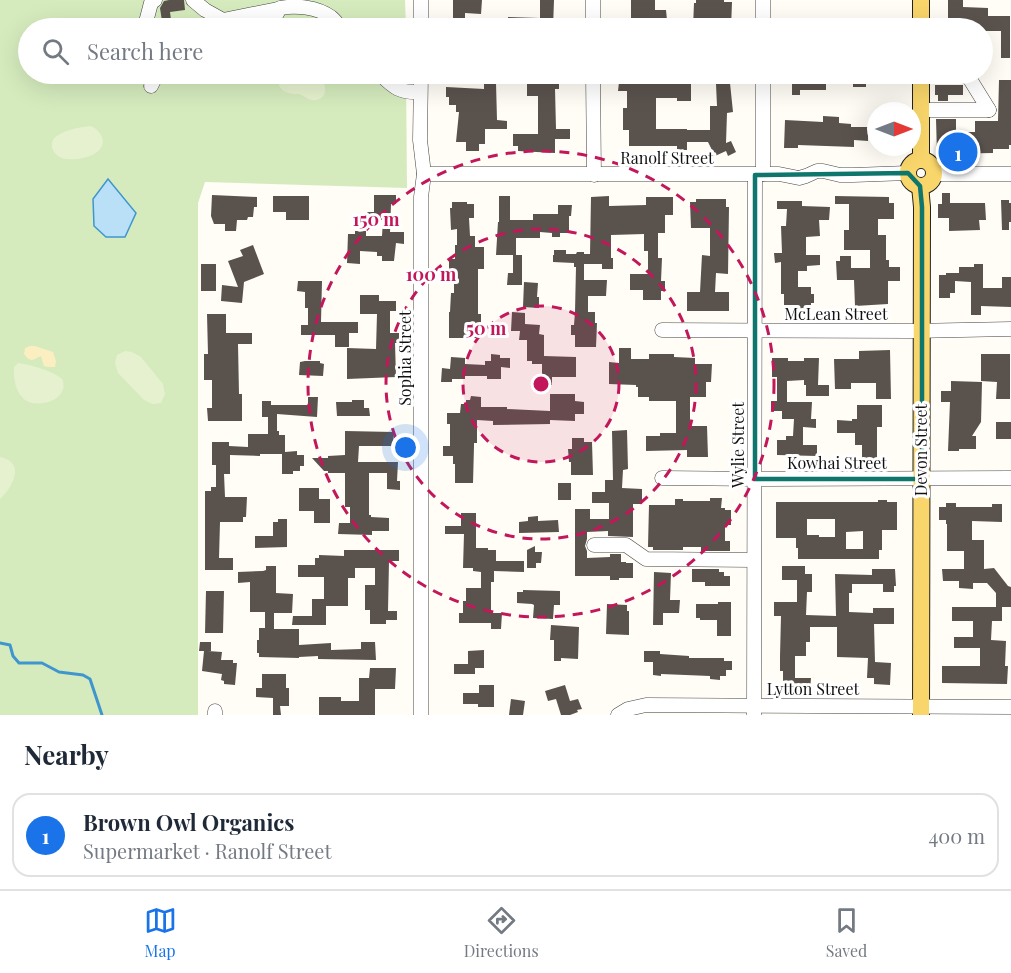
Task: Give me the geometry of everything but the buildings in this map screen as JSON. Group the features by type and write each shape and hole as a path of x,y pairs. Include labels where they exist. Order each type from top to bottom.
{"main road":[{"path":"921,0 921,18"},
{"path":"921,84 921,102"},
{"path":"921,160 932,166 934,174 930,183 920,186 911,181 908,173 911,165 921,160"},
{"name":"Devon Street","path":"920,186 922,207 921,710"}],"street":[{"path":"147,18 151,3 155,0"},
{"path":"194,0 219,18"},
{"path":"261,0 264,4 280,8"},
{"path":"421,0 421,18"},
{"path":"593,0 593,18"},
{"path":"763,0 763,18"},
{"path":"232,18 289,7 312,9 332,18"},
{"path":"272,18 280,8"},
{"path":"391,84 397,90 420,92"},
{"name":"Sophia Street","path":"420,84 420,140 424,174 421,197 421,715"},
{"path":"594,84 594,175"},
{"name":"Wylie Street","path":"754,710 755,331 763,84"},
{"path":"921,110 989,110 973,84"},
{"name":"Ranolf Street","path":"424,174 779,174 799,178 817,171 840,175 908,173"},
{"path":"934,174 1011,174"},
{"name":"McLean Street","path":"662,330 1011,329"},
{"name":"Kowhai Street","path":"662,478 1011,478"},
{"path":"594,545 626,545 646,559 753,560"},
{"name":"Lytton Street","path":"618,715 628,709 646,705 754,710 921,710 1011,707"}],"highlighted area":[{"path":"908,173 920,186 922,207 922,479 755,479 755,175"}],"green space":[{"path":"0,0 405,0 406,18 18,18 18,84 406,84 407,188 205,182 198,203 198,715 0,715"},
{"path":"324,84 325,91 321,98 314,100 286,92 279,85"},
{"path":"91,126 99,132 103,140 98,151 88,157 74,159 58,156 52,145 55,137 64,132"},
{"path":"125,351 141,357 163,384 165,394 161,403 153,404 144,400 118,373 115,363 117,355"},
{"path":"18,363 42,369 63,380 63,388 58,397 42,403 31,403 23,398 15,381 14,367"},
{"path":"0,457 13,464 15,475 13,482 0,499"}],"sand":[{"path":"30,346 53,352 55,367 44,366 41,356 29,359 24,354 25,348"}],"water":[{"path":"108,179 136,213 125,237 106,237 94,226 93,199"}],"waterway":[{"path":"0,643 10,645 13,656 19,663 42,663 59,672 83,675 90,679 102,715"}],"place":[{"name":"Brown Owl Organics","path":"958,152"}]}
